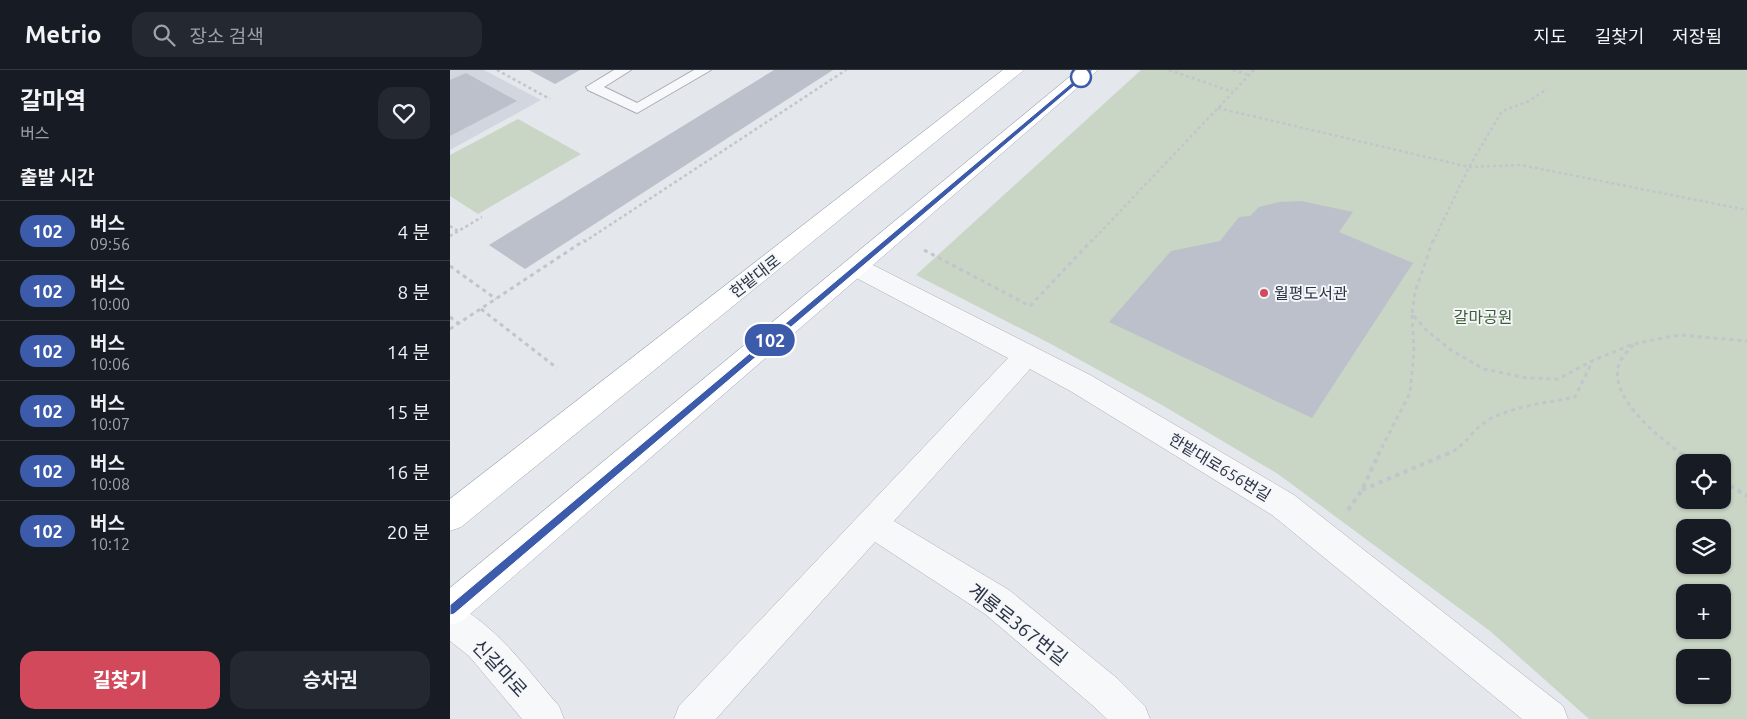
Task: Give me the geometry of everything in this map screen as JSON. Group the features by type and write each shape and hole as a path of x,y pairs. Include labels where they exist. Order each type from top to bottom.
{"main road":[{"name":"한밭대로","path":"450,517 1015,70"},
{"path":"450,609 1089,70"}],"street":[{"name":"한밭대로656번길","path":"856,267 1082,384 1283,505 1550,719"},
{"path":"692,719 1027,356"},
{"name":"계룡로367번길","path":"871,523 997,602 1105,692 1132,719"},
{"name":"신갈마로","path":"450,620 481,644 546,719"}],"lane":[{"path":"624,70 593,87 637,109 704,70"}],"path":[{"path":"496,70 550,99"},
{"path":"450,329 846,70"},
{"path":"1169,70 1233,92"},
{"path":"1233,70 1249,75"},
{"path":"919,248 1030,306 1254,70"},
{"path":"1328,541 1362,490 1389,432 1410,393 1414,352 1412,314 1415,292 1432,243 1469,167 1502,111 1529,101 1546,89"},
{"path":"1218,108 1469,167 1521,166 1747,210"},
{"path":"450,236 482,217"},
{"path":"450,226 458,231"},
{"path":"450,266 496,299"},
{"path":"480,310 557,368"},
{"path":"1412,314 1427,331 1451,350 1484,368 1527,378 1558,379 1592,361 1633,344 1679,335 1747,341"},
{"path":"450,317 459,324"},
{"path":"1633,344 1618,367 1618,388 1640,419 1684,454"},
{"path":"1362,490 1459,449 1487,421 1517,409 1575,397 1592,361"},
{"path":"1731,486 1747,496"}],"shaded area":[{"path":"450,70 484,70 541,100 450,150"}],"green space":[{"name":"갈마공원","path":"1141,70 1747,70 1747,719 1589,719 1490,631 1278,474 1162,405 1051,344 916,275"},
{"path":"518,119 581,154 478,214 450,196 450,155"}],"building":[{"path":"529,70 580,70 555,84"},
{"path":"774,70 833,70 525,269 489,245"},
{"path":"466,73 517,101 450,136 450,80"},
{"name":"월평도서관","path":"1301,201 1353,212 1339,232 1413,263 1312,418 1109,322 1171,251 1220,241 1239,217 1250,216 1259,207 1279,202"}],"bus line":[{"name":"102","path":"450,609 1089,70"}],"place":[{"name":"월평도서관","path":"1264,293"}]}
